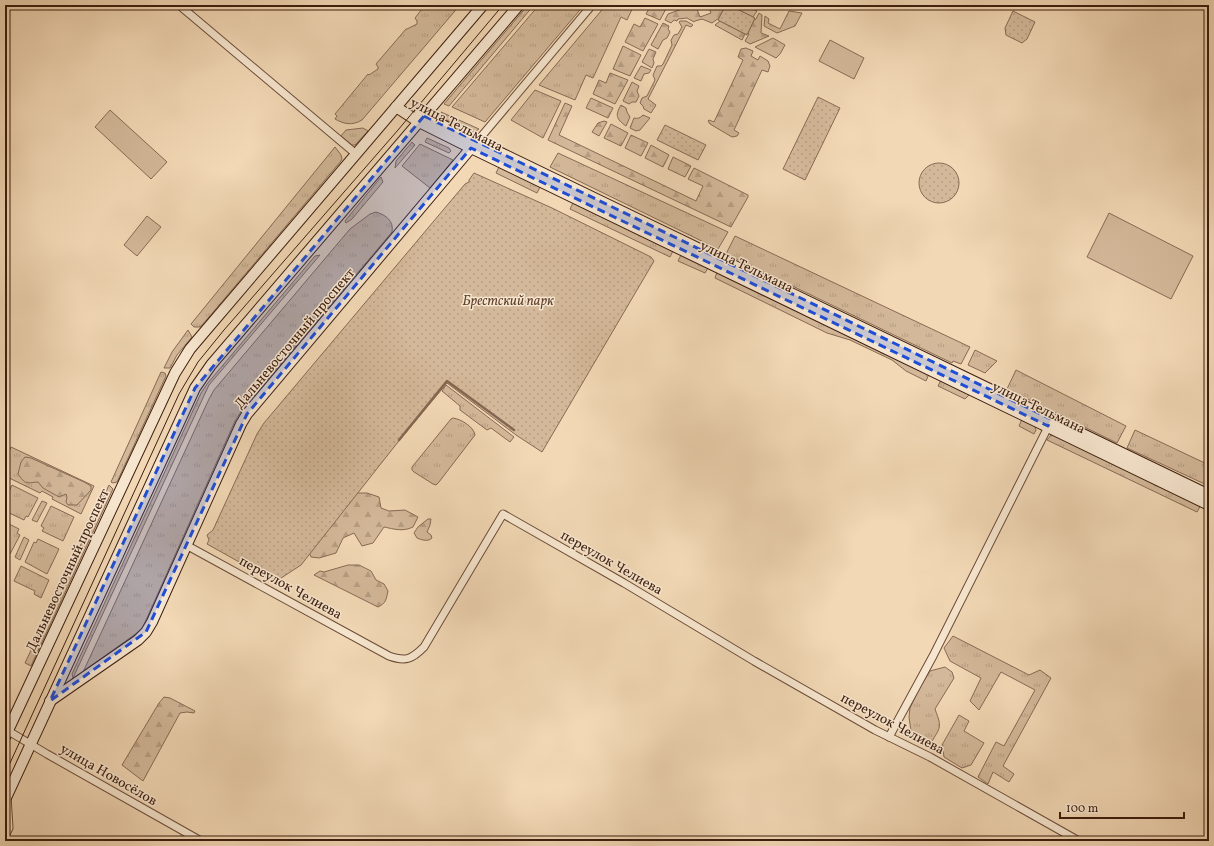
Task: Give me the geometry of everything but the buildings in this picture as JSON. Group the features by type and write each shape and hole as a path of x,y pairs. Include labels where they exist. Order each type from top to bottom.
{"main road":[{"name":"Дальневосточный проспект","path":"6,732 174,372 190,349 483,5"},
{"path":"6,798 195,388 211,365 519,5"},
{"name":"улица Тельмана","path":"396,107 1050,423 1209,495"},
{"name":"Дальневосточный проспект","path":"50,700 123,650 146,632 152,622 241,424 247,414 474,145"},
{"name":"улица Тельмана","path":"1050,423 1209,505"}],"street":[{"path":"179,5 356,154"},
{"name":"Дальневосточный проспект","path":"474,145 592,5"},
{"path":"889,737 933,656 1050,423"},
{"name":"переулок Челиева","path":"186,545 389,656 400,660 409,659 417,654 424,646 503,514 875,730 930,757 1079,841"},
{"name":"улица Новосёлов","path":"6,732 201,841"},
{"path":"5,836 9,828 6,798"}],"highlighted area":[{"path":"424,116 1051,419 1048,426 471,148 247,414 146,632 50,701 195,388"}],"green space":[{"path":"425,5 460,5 362,120 348,124 335,119 337,116 335,114 368,74 369,75 378,69 376,64 406,29 417,24 415,18"},
{"path":"528,5 534,5 449,106 444,104"},
{"path":"539,5 584,5 485,122 452,107"},
{"path":"606,5 634,5 627,20 621,17 593,78 586,75 575,100 539,85"},
{"path":"651,5 668,5 660,20 646,14"},
{"path":"693,5 697,9 700,17 711,13 708,5 719,5 723,10 719,18 712,23 702,19 694,22 687,18 678,19 677,21 674,20 671,23 665,20 668,14"},
{"path":"726,5 729,5 755,18 747,35 718,20"},
{"path":"729,5 744,5 757,11 753,17"},
{"path":"789,11 802,13 795,26 777,33 764,26 765,16 769,19 768,23 780,29"},
{"path":"1013,11 1035,22 1027,39 1022,43 1006,35 1005,28"},
{"path":"759,13 762,15 761,33 769,36 750,44 745,41 754,20"},
{"path":"645,18 658,24 643,51 625,42 634,24 640,27"},
{"path":"686,21 693,25 691,27 686,25 648,99 656,105 651,113 644,109 640,103 642,98 647,96 655,80 653,75 657,66 661,66 663,64 672,45 671,40 674,35 678,34 682,27 679,22"},
{"path":"720,21 745,34 742,40 715,25"},
{"path":"663,23 669,26 668,29 670,32 658,49 651,45"},
{"path":"773,38 785,45 776,58 755,47"},
{"path":"830,40 864,58 854,79 819,61"},
{"path":"623,46 641,55 630,76 613,69"},
{"path":"746,48 753,51 751,56 758,60 760,56 768,61 770,66 768,72 762,70 734,130 739,133 737,136 732,137 710,124 708,121 714,122 743,60 738,57 741,49"},
{"path":"649,49 656,52 653,59 654,63 652,68 642,62"},
{"path":"641,66 651,70 649,73 644,74 641,81 634,78"},
{"path":"610,73 628,80 615,104 593,94 599,80 606,83"},
{"path":"632,82 639,86 637,91 639,96 636,102 629,104 623,101"},
{"path":"535,90 561,101 543,138 511,120"},
{"path":"818,97 840,108 805,180 783,169"},
{"path":"591,98 613,108 608,118 586,108"},
{"path":"565,103 572,106 559,135 696,201 703,186 688,179 694,168 748,195 731,227 548,140"},
{"path":"621,105 626,108 630,117 626,126 618,119 617,114"},
{"path":"110,110 167,162 151,179 95,127"},
{"path":"441,112 479,129 471,132 444,119"},
{"path":"643,115 650,118 640,130 636,131 630,128 634,118 639,118"},
{"path":"604,121 607,122 599,136 592,132 598,123"},
{"path":"611,124 628,133 621,146 604,138"},
{"path":"665,125 706,145 698,160 657,140"},
{"path":"363,128 368,131 355,145 352,145 341,136 346,130"},
{"path":"631,135 648,143 641,156 625,148"},
{"path":"427,138 449,148 451,151 449,153 425,142"},
{"path":"412,142 415,145 395,168 396,161"},
{"path":"420,144 453,160 430,188 402,166"},
{"path":"651,145 669,155 663,167 645,158"},
{"path":"335,147 341,155 341,161 209,317 200,327 194,327 191,324"},
{"path":"558,153 728,232 718,249 550,167"},
{"path":"673,157 691,166 685,177 668,169"},
{"path":"943,163 950,166 956,172 959,183 958,191 950,200 943,203 935,203 928,200 920,191 919,179 922,172 931,164"},
{"path":"499,167 540,187 537,193 496,173"},
{"name":"Брестский парк","path":"474,173 552,208 651,257 654,261 542,452 516,435 447,383 398,442 301,565 275,582 207,544 209,540 207,535 213,530 257,434 264,423 465,184 469,182"},
{"path":"381,177 383,182 352,219 346,223 345,221"},
{"path":"573,203 673,251 670,257 570,209"},
{"path":"376,212 388,219 392,225 392,232 242,410 235,421 142,629 84,671 214,390 350,229 370,214"},
{"path":"1109,213 1193,256 1171,299 1087,257"},
{"path":"147,216 161,227 137,256 124,245"},
{"path":"735,236 970,347 961,364 953,361 952,363 726,254"},
{"path":"320,255 209,385 73,678 72,674 201,393 315,256"},
{"path":"681,255 708,268 705,273 678,261"},
{"path":"717,272 929,374 926,381 906,371 892,360 850,340 827,333 715,278"},
{"path":"188,330 192,337 177,355 170,368 164,368 172,352"},
{"path":"975,350 997,361 985,373 968,365"},
{"path":"1016,370 1126,426 1117,443 1007,389"},
{"path":"161,372 165,373 166,376 117,482 113,483 111,482"},
{"path":"941,380 970,394 965,399 938,386"},
{"path":"446,385 514,437 510,442 491,428 487,430 460,410 460,406 442,391"},
{"path":"453,418 467,424 475,435 436,485 414,472 412,467"},
{"path":"1022,419 1034,424 1036,430 1034,434 1019,426"},
{"path":"1135,430 1209,465 1209,486 1127,448"},
{"path":"1051,435 1054,435 1201,505 1197,512 1047,440"},
{"path":"11,447 94,486 81,514 52,499 53,497 42,491 40,493 5,476 5,460"},
{"path":"25,457 31,458 84,482 91,486 91,490 77,505 68,505 66,502 66,494 59,497 43,488 38,482 24,482 18,474 21,462"},
{"path":"12,485 38,498 28,517 26,516 24,520 5,511 5,500"},
{"path":"109,485 113,489 31,666 25,663"},
{"path":"354,493 367,493 379,497 381,508 389,511 405,510 418,517 413,527 409,529 398,530 384,527 373,543 362,546 354,533 343,538 336,553 319,558 311,557 308,550"},
{"path":"42,501 47,503 37,522 32,520"},
{"path":"51,506 74,517 63,541 42,531 44,528 41,526"},
{"path":"428,519 431,519 427,532 432,538 423,540 417,538 414,533 418,527"},
{"path":"5,522 19,529 17,533 20,535 10,554 5,552"},
{"path":"24,537 29,540 20,560 15,557"},
{"path":"38,539 59,549 47,574 25,562 34,542 36,543"},
{"path":"348,565 359,565 371,571 376,580 384,584 388,591 383,604 378,607 314,575 320,571 324,572"},
{"path":"21,566 49,580 41,598 34,594 35,591 14,581"},
{"path":"953,636 1029,675 1040,670 1051,678 1003,766 1014,774 1009,782 993,772 988,784 978,777 996,742 1004,746 1035,690 1001,672 979,710 970,701 981,678 950,661 944,648"},
{"path":"945,667 952,672 954,678 935,709 939,720 939,730 931,743 925,744 915,739 911,731 909,717 910,708 930,671"},
{"path":"164,697 170,698 195,711 194,713 180,713 143,781 122,765"},
{"path":"959,715 969,721 964,731 984,743 971,765 962,768 944,757 942,745"}],"waterway":[{"path":"399,440 447,381 514,430"}],"tram line":[{"path":"5,774 179,394 198,362 224,330 398,130 503,5"}]}
